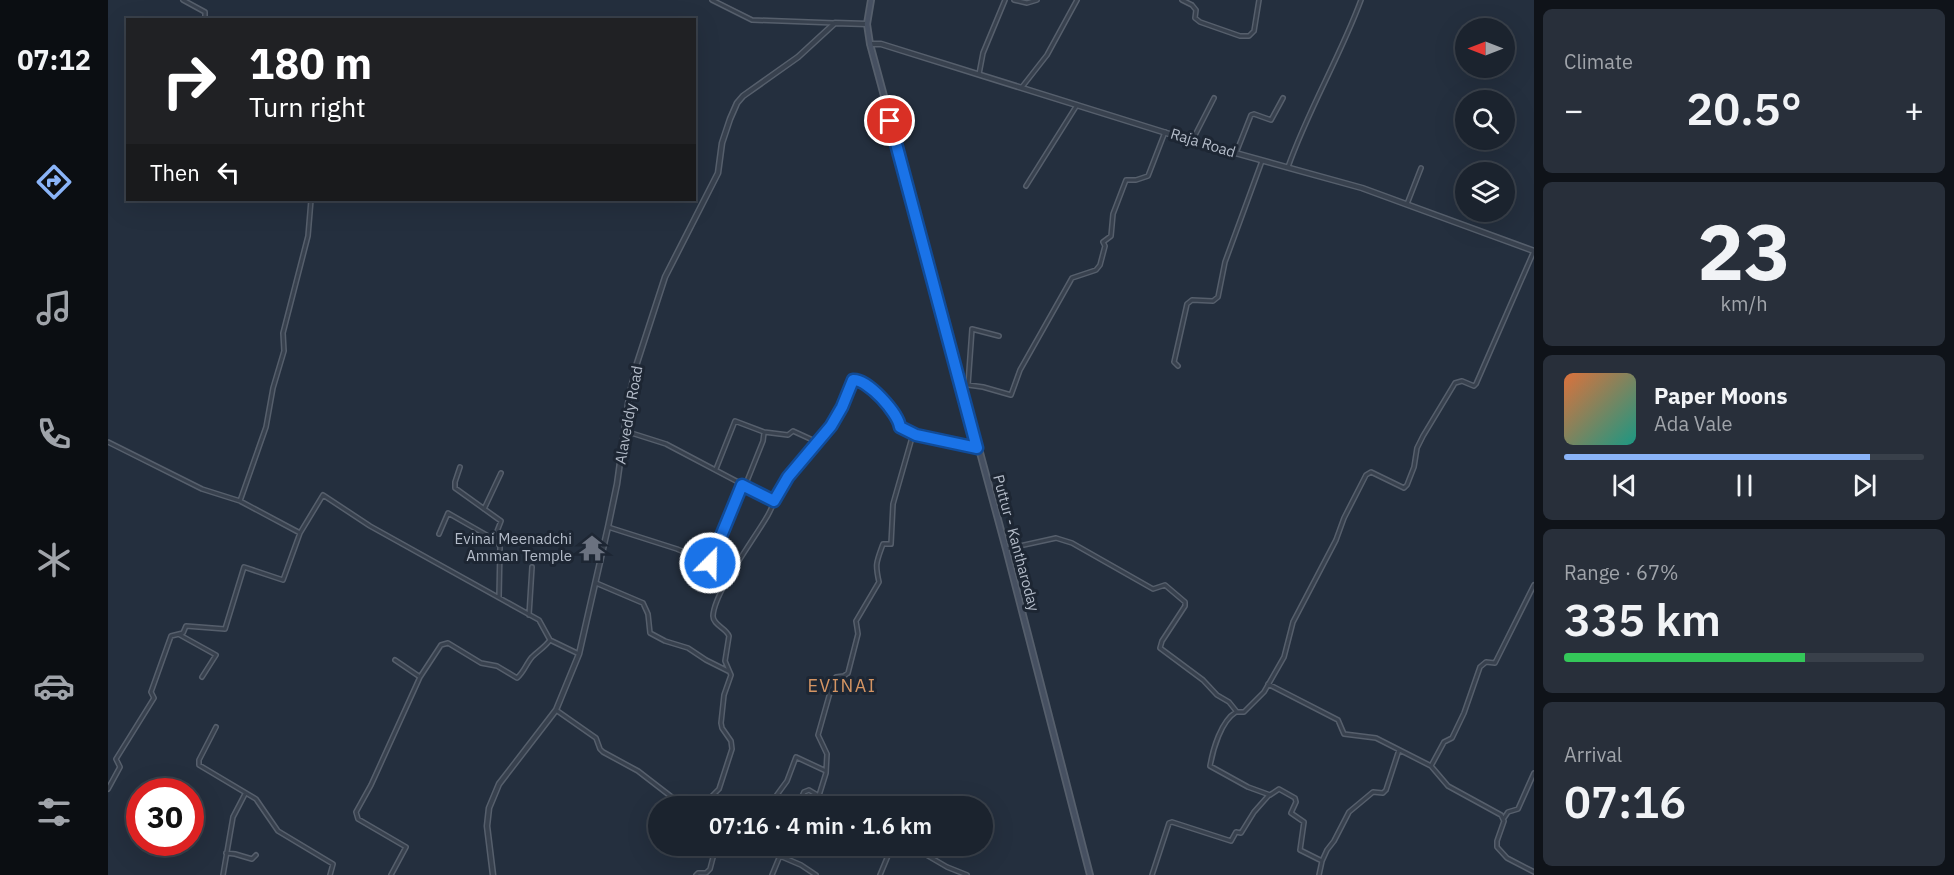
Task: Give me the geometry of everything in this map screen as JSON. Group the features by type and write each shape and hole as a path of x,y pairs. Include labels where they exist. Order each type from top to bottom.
{"main road":[{"path":"867,24 872,0"},
{"name":"Puttur - Kantharoday","path":"867,24 870,44 1006,549 1090,875"}],"street":[{"path":"183,0 205,12 205,18"},
{"path":"712,0 752,20 867,24"},
{"path":"979,74 983,53 1005,0"},
{"path":"1014,0 1027,3 1037,0"},
{"path":"1022,87 1047,55 1077,0"},
{"path":"1182,0 1192,5 1196,10 1195,18 1200,22 1240,36 1249,36 1254,31 1259,0"},
{"path":"1288,167 1325,82 1346,41 1361,0"},
{"name":"Alaveddy Road","path":"493,875 487,826 489,808 499,784 556,710 579,654 609,527 637,363 665,277 718,173 722,143 737,104 744,96 798,57 835,23"},
{"name":"Raja Road","path":"870,44 881,44 1192,141 1362,188 1534,251"},
{"path":"1192,141 1214,98"},
{"path":"1236,153 1251,115 1270,120 1283,98"},
{"path":"1026,186 1077,105"},
{"path":"960,384 1011,394 1020,370 1071,278 1096,270 1100,265 1105,246 1103,242 1111,236 1113,214 1126,180 1148,176 1165,132"},
{"path":"1179,366 1174,362 1187,304 1190,300 1213,301 1218,297 1225,262 1262,160"},
{"path":"1407,204 1421,168"},
{"path":"240,501 266,427 273,388 284,351 283,333 308,236 311,201"},
{"path":"1269,795 1248,787 1210,766 1224,725 1228,718 1237,712 1244,712 1264,692 1284,657 1293,622 1336,540 1344,518 1366,475 1371,472 1404,488 1407,486 1420,442 1455,383 1458,381 1471,386 1476,384 1534,251"},
{"path":"968,385 972,329 999,336"},
{"path":"712,796 719,789 731,757 731,741 721,723 724,695 731,672 725,661 728,632 715,622 713,618 715,610 724,588 788,477 831,426 853,380 857,379 871,388 899,419 900,427 913,434 977,448"},
{"path":"716,469 735,421 764,432 788,435 793,431 817,442"},
{"path":"624,431 666,444 774,501"},
{"path":"704,577 763,441 764,433"},
{"path":"802,796 809,790 819,796 826,771 827,754 818,735 833,682 836,677 848,673 858,634 856,621 879,582 875,571 883,544 891,544 893,504 913,434"},
{"path":"108,442 202,489 240,501 300,533"},
{"path":"460,467 455,488 501,522 494,539"},
{"path":"484,509 501,473"},
{"path":"108,789 120,767 116,759 154,698 151,692 171,636 183,633 186,626 225,629 244,567 283,580 300,533 323,495 370,526 539,620 550,640 579,654"},
{"path":"439,534 448,513 494,539 500,547 500,598"},
{"path":"609,527 677,549 710,563"},
{"path":"1006,549 1056,538 1072,543 1153,589 1165,585 1185,602 1185,606 1162,640 1160,648 1203,680 1237,712"},
{"path":"530,615 531,567"},
{"path":"596,583 643,603 648,614 650,633 665,641 688,648 731,672"},
{"path":"1431,766 1444,742 1452,738 1464,713 1480,667 1486,662 1495,663 1534,585"},
{"path":"179,634 216,655 202,677"},
{"path":"390,875 405,847 358,819 356,815 420,676 441,645 448,643 481,663 497,666 517,678 532,657 541,651 550,640"},
{"path":"394,660 420,676"},
{"path":"1268,684 1338,720 1344,734 1376,738 1431,766 1448,786 1504,818"},
{"path":"556,710 596,738 603,752 638,771 670,796"},
{"path":"216,727 199,760 199,765 260,802 278,831 333,864 330,875"},
{"path":"1319,875 1322,861 1349,812 1373,792 1383,793 1386,790 1399,750"},
{"path":"776,796 787,781 796,757 826,771"},
{"path":"1534,772 1518,809 1508,812 1504,818 1497,841 1497,847 1508,858 1534,872"},
{"path":"1152,875 1169,823 1231,841 1236,831 1241,833 1254,812 1269,795 1279,789 1295,798 1296,802 1291,813 1304,822 1299,850 1322,861"},
{"path":"223,875 233,817 245,794"},
{"path":"226,853 252,859 256,855"},
{"path":"696,875 706,873 710,869 713,856"},
{"path":"772,875 780,856 801,865 816,875"},
{"path":"880,875 888,856"},
{"path":"928,856 967,875"}],"place":[{"name":"Evinai Meenadchi Amman Temple","path":"592,548"}],"district":[{"name":"EVINAI","path":"842,686"}],"route":[{"path":"710,563 742,485 774,501 797,464 831,426 853,380 857,379 866,383 899,419 900,427 916,435 977,448 890,121"}]}
